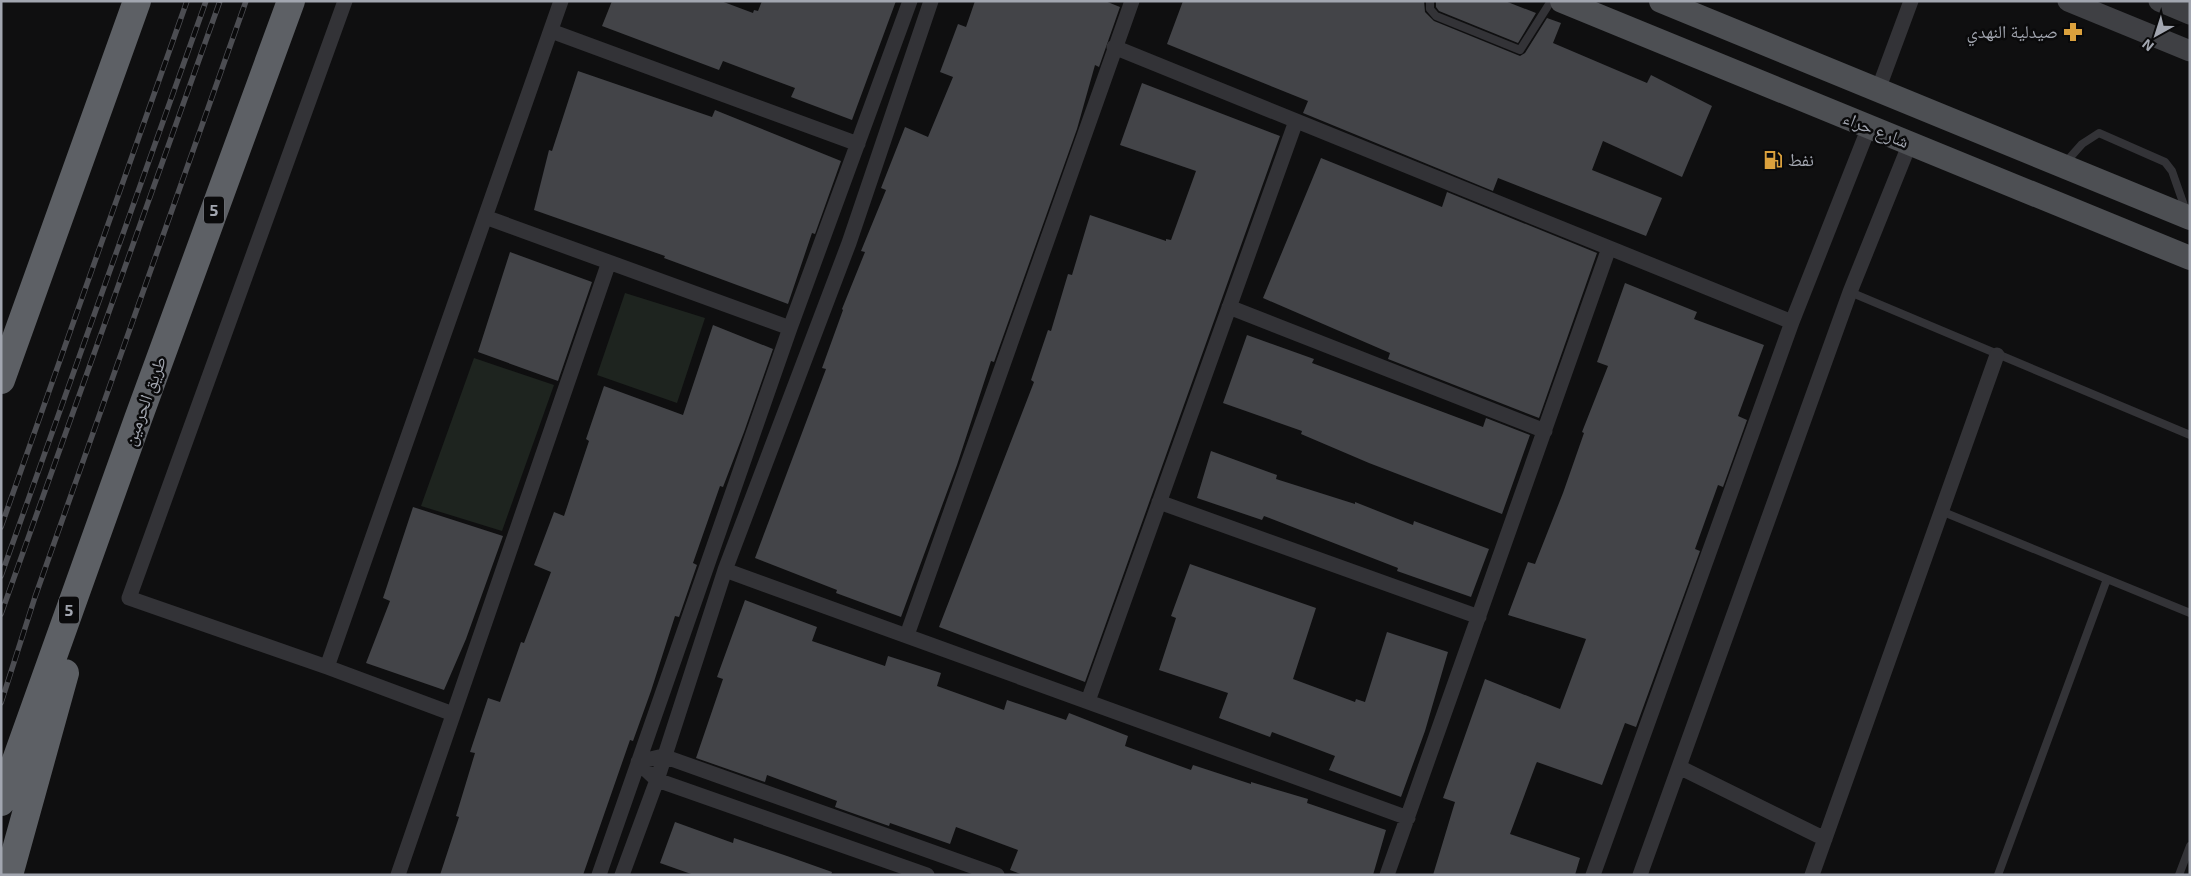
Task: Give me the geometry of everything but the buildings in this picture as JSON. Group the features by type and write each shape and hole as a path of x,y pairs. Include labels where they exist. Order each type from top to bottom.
{"highway":[{"path":"1,380 137,1"},
{"name":"طريق الحرمين","path":"1,802 291,1"},
{"path":"8,875 138,420"}],"main road":[{"name":"شارع حراء","path":"1562,1 2190,258"},
{"path":"1661,1 2189,218"}],"street":[{"path":"345,1 128,598 327,667 453,714"},
{"path":"327,667 561,1"},
{"path":"599,875 790,328 910,1"},
{"path":"622,875 657,780 663,756 725,570 849,243 931,1"},
{"path":"906,635 1114,47 1132,1"},
{"path":"1878,90 1910,1"},
{"path":"2068,1 2190,51"},
{"path":"2159,1 2190,14"},
{"path":"551,31 858,144"},
{"path":"1114,47 1792,322"},
{"path":"1088,701 1296,121"},
{"path":"1594,875 1792,322 1869,127"},
{"path":"1640,875 1850,292 1910,143"},
{"path":"485,217 790,328"},
{"path":"824,236 849,243"},
{"path":"1387,875 1609,248"},
{"path":"398,875 609,262"},
{"path":"1229,307 1544,431"},
{"path":"1812,875 1997,355"},
{"path":"1159,502 1479,617"},
{"path":"725,570 1408,818"},
{"path":"638,762 663,756 997,875"},
{"path":"638,762 657,780 927,875"},
{"path":"1679,766 1825,839"}],"lane":[{"path":"1430,1 1430,9 1436,16 1520,50 1551,1"},
{"path":"2063,166 2098,133 2108,136 2165,162 2172,171 2189,218"},
{"path":"1850,292 2190,435"},
{"path":"1942,511 2190,613"},
{"path":"1998,875 2107,579"},
{"path":"2179,875 2190,846"}],"shaded area":[{"path":"625,293 705,318 677,403 597,375"},
{"path":"474,358 554,385 502,531 421,506"}],"railway":[{"path":"1,527 187,1"},
{"path":"1,576 206,1"},
{"path":"1,614 220,1"},
{"path":"1,703 35,597 246,1"}],"place":[{"name":"صيدلية النهدي","path":"2073,32"},
{"name":"نفط","path":"1773,160"}]}
